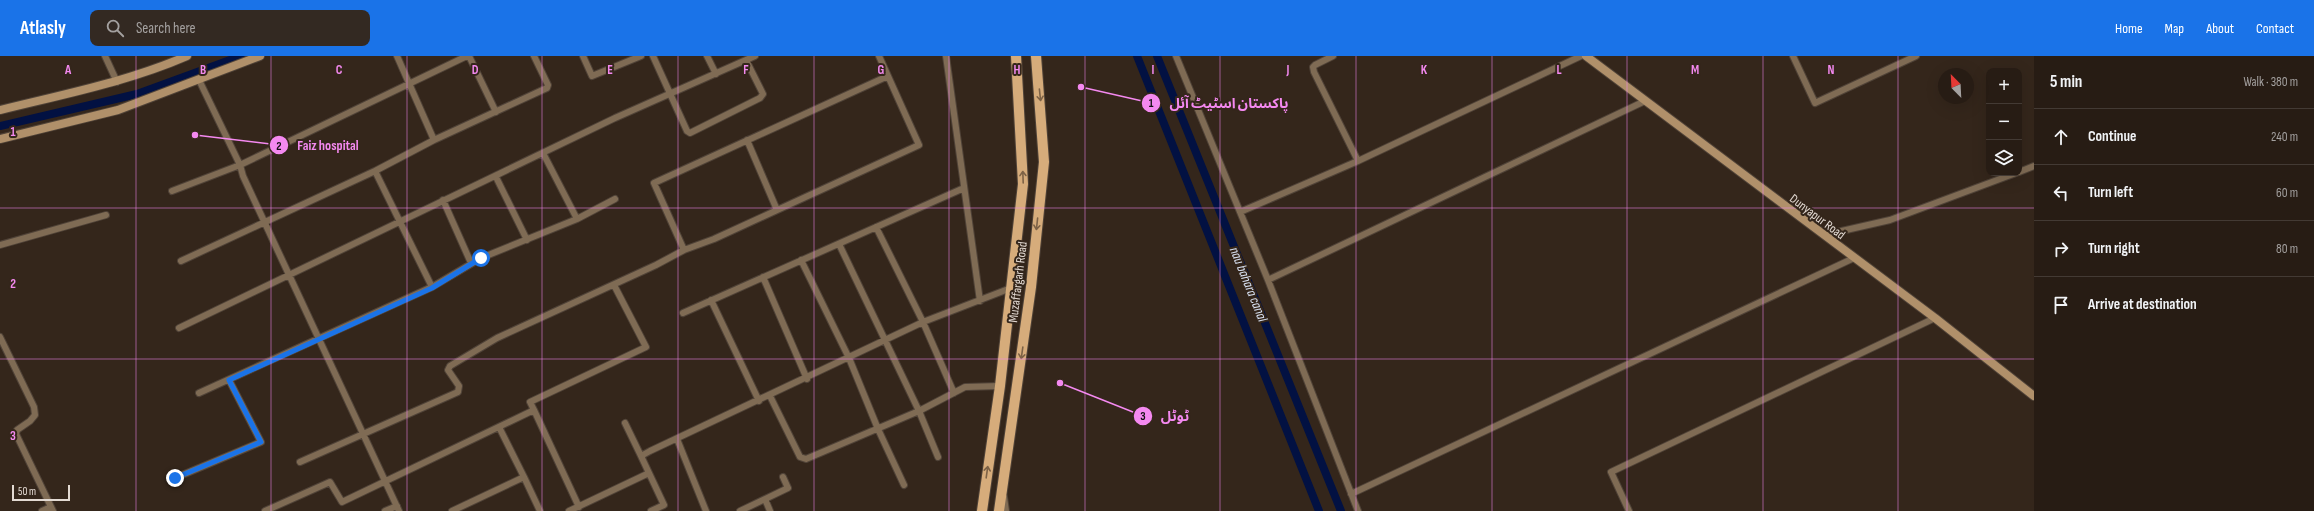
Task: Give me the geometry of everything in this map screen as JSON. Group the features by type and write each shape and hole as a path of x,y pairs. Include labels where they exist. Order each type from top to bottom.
{"main road":[{"path":"0,110 117,82 187,56"},
{"path":"0,139 118,110 260,56"},
{"name":"Muzaffargarh Road","path":"982,511 1000,386 1023,184 1016,56"},
{"name":"Muzaffargarh Road","path":"999,511 1031,287 1044,162 1036,56"},
{"name":"Dunyapur Road","path":"1586,56 1935,318 2034,396"}],"street":[{"path":"105,56 117,82"},
{"path":"397,56 434,140"},
{"path":"172,191 240,165 468,56 496,112"},
{"path":"181,261 375,171 434,140 547,88 548,85 534,56"},
{"path":"582,56 592,76 641,56"},
{"path":"653,56 686,131 690,133 760,98 764,94 746,60"},
{"path":"708,56 716,74"},
{"path":"179,328 443,200 496,177 543,153 755,56"},
{"path":"300,462 458,392 459,386 448,370 450,366 497,338 614,285 684,250 714,239 918,145 879,56"},
{"path":"946,56 980,301"},
{"path":"1176,56 1268,280 1358,511"},
{"path":"1333,56 1313,67 1314,72 1358,160"},
{"path":"1240,212 1358,160 1581,56"},
{"path":"1793,56 1815,103 1916,56"},
{"path":"684,250 654,183 888,76"},
{"path":"199,80 240,165 243,176 318,338 365,434 398,508 385,511"},
{"path":"1268,280 1645,101"},
{"path":"747,140 777,210"},
{"path":"543,153 577,219"},
{"path":"2022,171 2034,166"},
{"path":"375,171 432,288"},
{"path":"1824,235 1890,220 2008,176"},
{"path":"496,177 527,240"},
{"path":"683,313 964,188"},
{"path":"199,393 318,338 432,288 472,263 577,219 615,199"},
{"path":"443,200 472,263"},
{"path":"0,245 106,215"},
{"path":"876,227 923,322 954,393"},
{"path":"839,244 919,411 938,457"},
{"path":"1351,494 1854,258"},
{"path":"801,260 849,358 878,429 904,485"},
{"path":"763,277 807,379"},
{"path":"579,506 530,402 646,348 614,285"},
{"path":"641,456 886,342 923,322 1011,288"},
{"path":"711,300 759,401"},
{"path":"1628,511 1611,472 1935,318"},
{"path":"0,337 34,407 35,415 30,421 16,430 16,434 52,509 42,511"},
{"path":"175,478 261,442 229,380"},
{"path":"770,396 800,457 806,459 919,411 965,387 1000,386"},
{"path":"265,511 330,482 342,502 534,410"},
{"path":"625,423 664,505 651,511"},
{"path":"499,427 540,511"},
{"path":"677,439 706,511"},
{"path":"569,511 649,473"},
{"path":"452,511 524,477"},
{"path":"740,511 788,488 783,477"},
{"path":"1003,489 1006,511"},
{"path":"765,499 770,511"}],"waterway":[{"path":"0,126 137,94 241,56"},
{"path":"1137,56 1319,511"},
{"name":"nau bahara canal","path":"1157,56 1341,511"}],"place":[{"name":"پاکستان اسٹیٹ آئل","path":"1081,87"},
{"name":"Faiz hospital","path":"195,135"},
{"name":"ٹوٹل","path":"1060,383"}],"route":[{"path":"175,478 261,442 229,380 318,338 432,288 481,258"}]}
